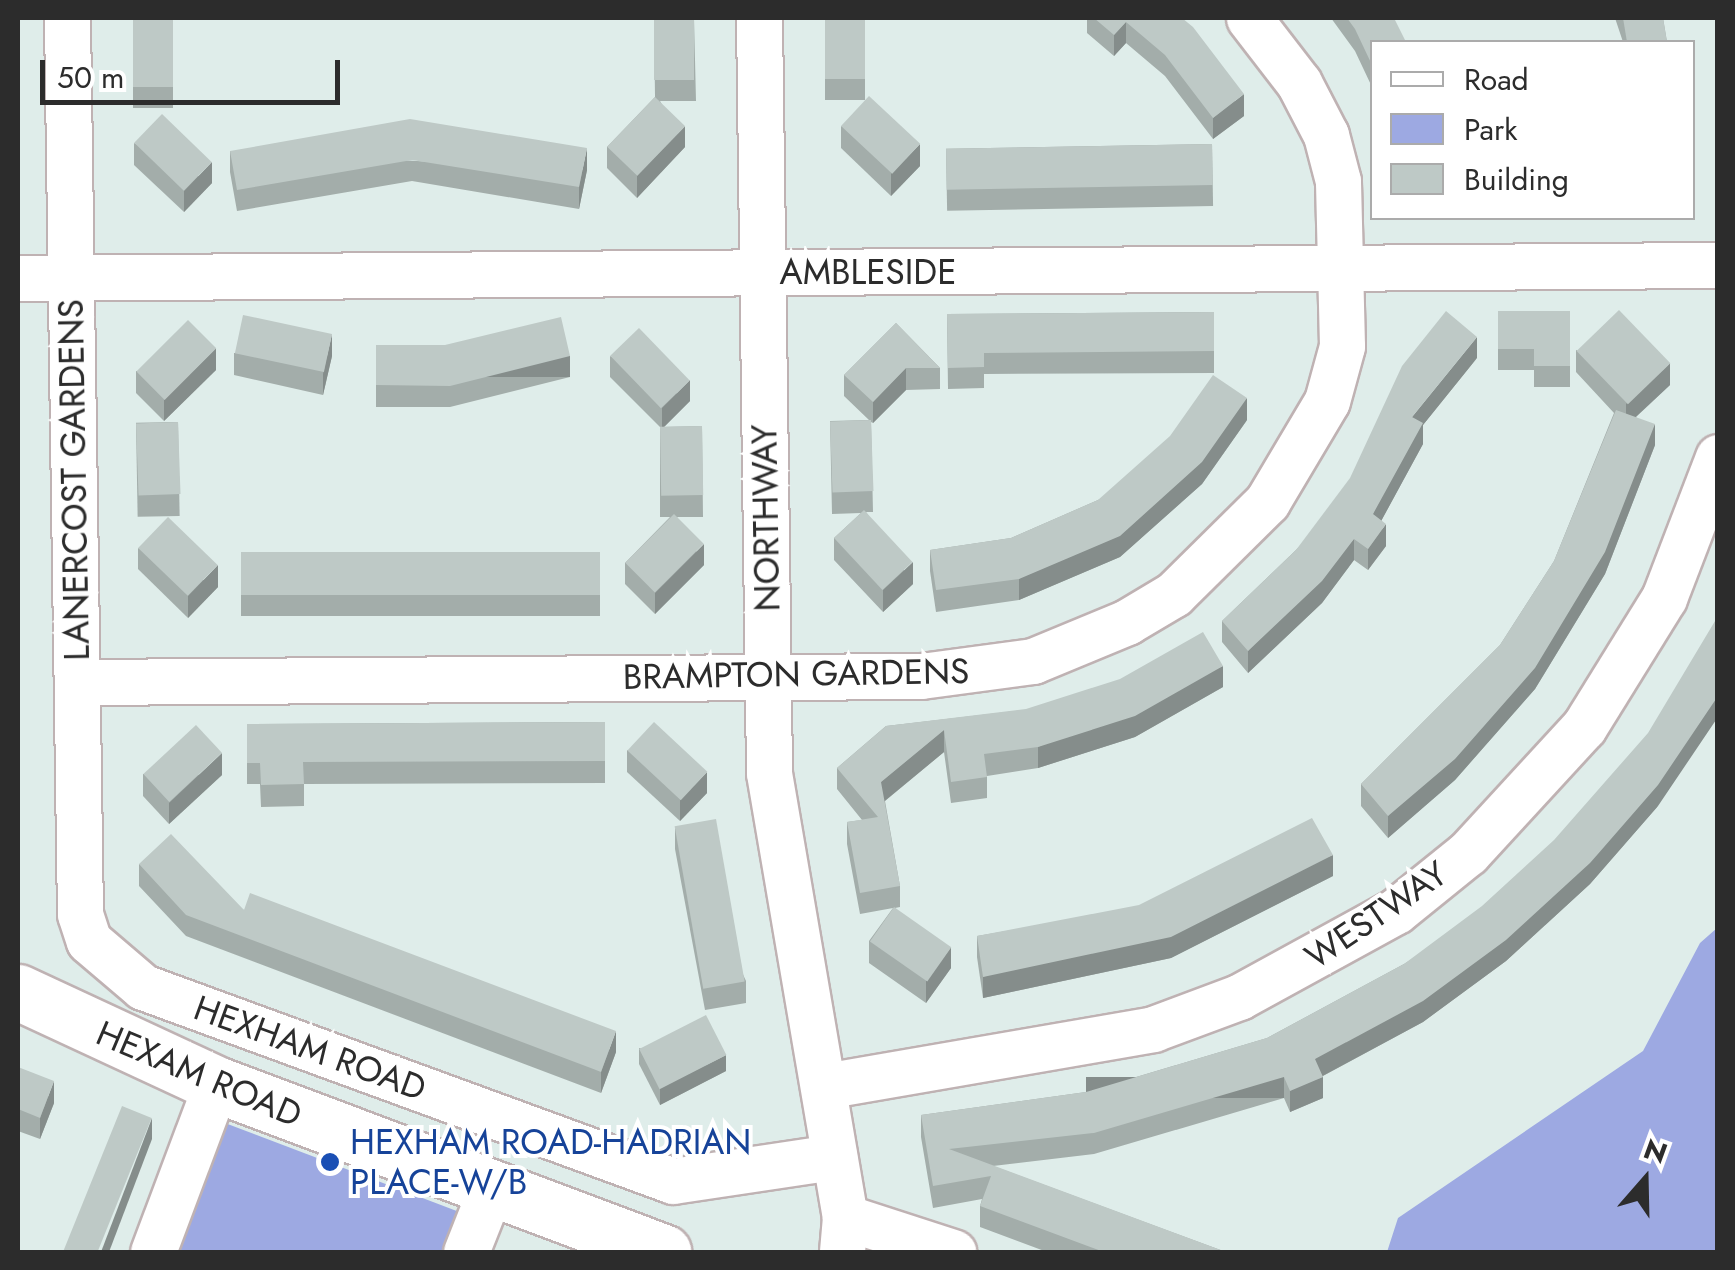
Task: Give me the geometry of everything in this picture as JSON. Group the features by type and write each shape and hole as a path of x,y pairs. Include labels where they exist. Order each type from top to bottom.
{"main road":[{"name":"HEXAM ROAD","path":"18,992 216,1084 664,1252"}],"street":[{"name":"LANERCOST GARDENS","path":"67,18 80,914 89,941"},
{"name":"NORTHWAY","path":"759,18 772,803 824,1086 843,1235"},
{"name":"BRAMPTON GARDENS","path":"78,682 980,672 1081,644 1174,594 1267,502 1327,402 1342,346 1338,182 1326,134 1300,83 1249,18"},
{"name":"AMBLESIDE","path":"18,278 1718,266"},
{"name":"WESTWAY","path":"824,1086 1153,1029 1239,996 1396,911 1468,852 1584,727 1664,598 1718,457"},
{"name":"HEXHAM ROAD","path":"89,941 143,987 673,1181 834,1157"},
{"path":"153,1252 216,1084"},
{"path":"466,1252 490,1189"},
{"path":"843,1235 953,1252"}],"green space":[{"path":"1717,928 1717,1252 1387,1252 1398,1218 1643,1051 1700,943"},
{"path":"217,1120 462,1213 446,1252 167,1252"}],"building":[{"path":"133,18 173,18 173,87 133,87"},
{"path":"654,18 694,18 694,80 654,80"},
{"path":"825,18 865,18 865,79 825,79"},
{"path":"1094,18 1182,18 1244,94 1213,118 1165,55 1126,22 1114,35"},
{"path":"1347,18 1394,18 1405,40 1370,40 1370,61"},
{"path":"1623,18 1663,18 1667,40 1627,40"},
{"path":"869,96 920,144 892,174 841,126"},
{"path":"655,97 685,126 637,176 607,147"},
{"path":"162,114 212,162 184,191 134,143"},
{"path":"410,119 587,148 579,187 412,160 237,190 230,151"},
{"path":"1212,144 1213,185 947,190 946,149"},
{"path":"1619,310 1670,363 1628,404 1577,351"},
{"path":"1446,311 1477,337 1412,417 1423,423 1373,514 1386,524 1368,549 1354,539 1322,581 1248,651 1222,621 1296,550 1350,478 1402,366"},
{"path":"1498,311 1570,311 1570,366 1534,366 1534,349 1498,349"},
{"path":"1214,312 1214,351 984,353 984,367 948,368 947,314"},
{"path":"243,315 332,334 324,372 235,353"},
{"path":"561,317 570,356 450,386 376,385 376,345 445,345"},
{"path":"188,320 216,348 165,400 136,372"},
{"path":"896,323 940,368 906,368 873,402 844,375"},
{"path":"639,328 690,381 661,408 610,356"},
{"path":"1213,375 1247,398 1202,462 1120,536 1019,579 936,590 930,550 1011,538 1098,500 1170,436"},
{"path":"1616,410 1655,424 1605,552 1535,668 1455,759 1388,816 1361,784 1500,645 1554,561"},
{"path":"871,420 873,491 833,492 830,421"},
{"path":"178,422 181,494 139,495 136,423"},
{"path":"702,426 703,495 661,496 660,427"},
{"path":"864,510 912,562 882,590 834,538"},
{"path":"674,514 704,544 655,592 625,563"},
{"path":"168,517 218,565 188,596 138,548"},
{"path":"241,552 600,552 600,595 241,595"},
{"path":"1718,616 1718,696 1658,785 1590,863 1506,940 1423,1001 1315,1059 1323,1077 1290,1091 1284,1077 1094,1133 949,1149 1226,1252 1104,1252 980,1206 991,1176 933,1186 921,1115 1086,1092 1267,1038 1404,964 1482,906 1554,840 1648,733"},
{"path":"1203,632 1223,666 1135,716 1038,747 984,754 987,777 951,782 944,730 881,782 900,886 860,893 847,822 878,817 837,768 886,726 1026,709 1120,679"},
{"path":"605,722 605,761 303,762 304,784 261,785 260,763 247,763 247,724"},
{"path":"654,722 707,772 681,800 627,751"},
{"path":"196,725 222,753 169,802 143,774"},
{"path":"1312,818 1333,855 1171,937 983,977 977,936 1139,905"},
{"path":"716,819 745,981 703,989 675,826"},
{"path":"171,834 244,910 250,893 616,1031 601,1072 186,915 139,864"},
{"path":"894,907 951,947 927,982 870,941"},
{"path":"706,1015 726,1055 660,1089 639,1049"},
{"path":"18,1067 54,1081 40,1118 18,1109"},
{"path":"122,1106 152,1118 98,1252 63,1252"}],"place":[{"name":"HEXHAM ROAD-HADRIAN PLACE-W/B","path":"330,1162"}]}
